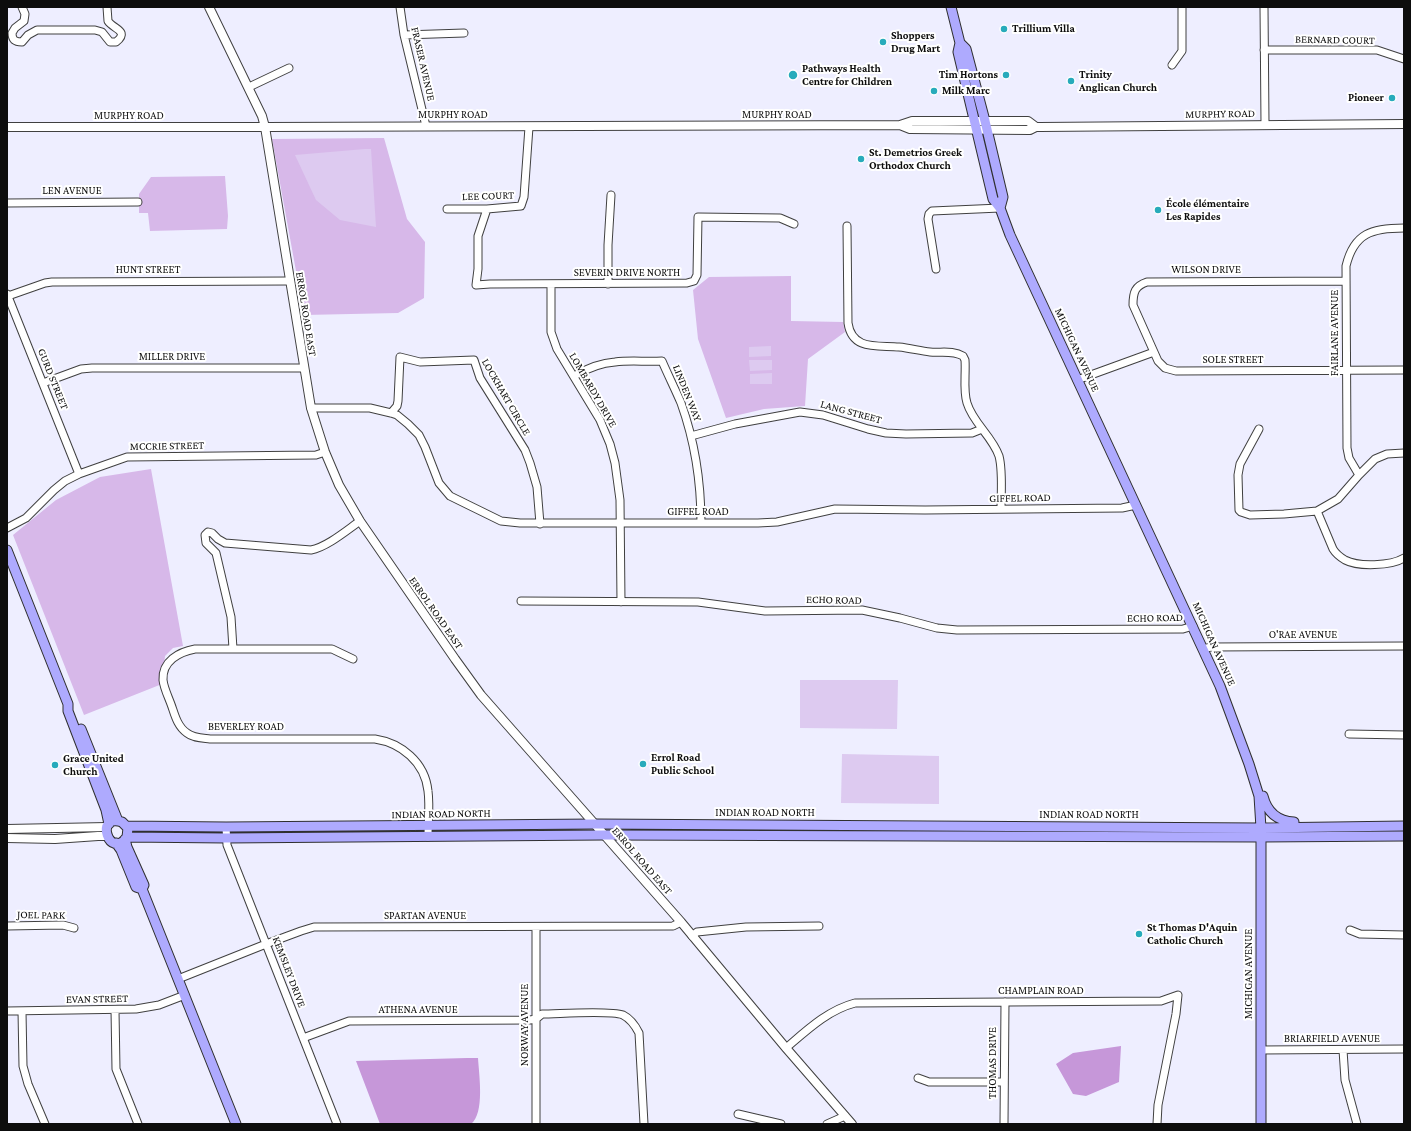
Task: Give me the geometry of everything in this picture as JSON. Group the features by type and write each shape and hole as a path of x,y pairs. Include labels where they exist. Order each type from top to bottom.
{"main road":[{"name":"MICHIGAN AVENUE","path":"951,7 960,43 958,52 993,199 1000,208 1010,235 1220,686 1249,764 1260,801 1261,1124"},
{"name":"MICHIGAN AVENUE","path":"960,43 966,49 985,120 1003,197 1000,208"},
{"path":"7,550 68,704 68,711 106,810 111,841 116,843 122,850 136,887 142,889"},
{"path":"68,704 73,708 118,820 127,826 127,847 144,885 142,889 236,1124"},
{"path":"1249,764 1258,778 1266,805 1271,813 1283,821 1319,826"},
{"path":"108,829 118,820"},
{"name":"INDIAN ROAD NORTH","path":"127,826 226,827 595,824 1261,828 1404,826"},
{"name":"INDIAN ROAD NORTH","path":"116,843 121,842 126,838 604,835 1261,838 1404,836"}],"street":[{"path":"22,7 25,18 22,24 13,31 12,36 15,41 22,42 28,35 37,30 95,30 102,32 110,42 116,42 120,38 121,32 108,21 107,7"},
{"name":"ERROL ROAD EAST","path":"209,7 262,116 311,408 325,452 339,486 360,521 481,695 681,922 786,1048 852,1124"},
{"name":"FRASER AVENUE","path":"400,7 404,35 426,126"},
{"path":"1172,65 1182,51 1182,7"},
{"path":"1264,7 1265,124"},
{"path":"404,35 464,33"},
{"name":"BERNARD COURT","path":"1264,50 1377,50 1404,59"},
{"path":"249,87 289,68"},
{"name":"MURPHY ROAD","path":"7,127 265,128 426,126 900,126 910,129 975,125 985,120 1028,121 1036,127"},
{"name":"MURPHY ROAD","path":"975,125 987,130 1030,130 1036,127 1404,124"},
{"name":"LEE COURT","path":"447,209 487,209 522,206 529,127"},
{"path":"608,284 608,245 611,194"},
{"name":"LEN AVENUE","path":"7,203 138,202"},
{"path":"936,269 928,219 929,214 932,211 1000,208"},
{"name":"SEVERIN DRIVE NORTH","path":"487,209 478,236 478,269 476,285 681,284 694,281 698,271 698,217 780,218 794,224"},
{"path":"847,226 848,323 851,335 856,341 864,345 901,347 929,352 954,352 963,356 965,360 965,394 967,403 994,446 999,458 1001,508"},
{"name":"FAIRLANE AVENUE","path":"1359,475 1349,458 1346,448 1346,266 1348,256 1352,249 1366,234 1379,229 1404,228"},
{"name":"HUNT STREET","path":"8,295 52,282 289,281"},
{"name":"WILSON DRIVE","path":"1154,352 1133,305 1135,290 1139,285 1147,282 1346,281"},
{"name":"LOMBARDY DRIVE","path":"551,285 551,332 553,338 600,420 610,444 615,463 619,487 621,602"},
{"name":"GURD STREET","path":"8,295 79,474"},
{"path":"1077,380 1154,352"},
{"name":"SOLE STREET","path":"1154,352 1161,366 1176,371 1404,370"},
{"name":"LOCKHART CIRCLE","path":"391,413 397,406 398,401 400,357 420,362 474,360 480,378 525,450 537,487 540,524"},
{"name":"LINDEN WAY","path":"574,376 590,368 606,363 662,361 681,403 691,436 699,478 702,523"},
{"name":"MILLER DRIVE","path":"43,383 81,370 92,368 304,368"},
{"name":"GIFFEL ROAD","path":"311,408 370,408 397,415 419,435 439,484 450,496 501,521 540,524 758,523 777,522 835,509 925,510 1001,508 1122,508 1136,505"},
{"name":"LANG STREET","path":"691,436 735,424 800,412 822,415 886,433 972,433 982,429"},
{"path":"1259,429 1242,459 1239,470 1238,506 1241,512 1250,515 1317,511 1338,500 1359,475 1375,460 1387,454 1404,453"},
{"name":"MCCRIE STREET","path":"7,528 26,518 65,481 79,474 127,457 316,455 325,452"},
{"path":"1317,511 1330,544 1337,555 1344,560 1357,564 1375,564 1396,562 1404,558"},
{"path":"233,649 231,617 216,553 206,543 205,535 208,532 212,533 225,543 311,550 316,549 328,542 360,521"},
{"name":"ECHO ROAD","path":"521,601 698,602 766,611 862,610 900,618 936,628 957,630 1183,630 1193,626"},
{"name":"O'RAE AVENUE","path":"1203,649 1211,647 1404,646"},
{"name":"BEVERLEY ROAD","path":"353,659 332,649 195,649 174,657 167,666 163,680 178,723 187,733 196,737 210,739 368,738 389,741 410,754 424,775 429,792 428,837"},
{"path":"1349,734 1404,734"},
{"name":"KEMSLEY DRIVE","path":"226,827 227,845 337,1124"},
{"path":"7,830 108,829"},
{"path":"7,838 55,839 98,836 108,829"},
{"name":"SPARTAN AVENUE","path":"178,979 301,930 314,927 673,926 681,922"},
{"name":"JOEL PARK","path":"7,926 63,925 74,928"},
{"path":"692,936 697,932 746,927 819,926"},
{"name":"NORWAY AVENUE","path":"536,927 536,1124"},
{"path":"1350,930 1360,934 1404,935"},
{"name":"EVAN STREET","path":"7,1011 115,1010 148,1008 185,995"},
{"name":"CHAMPLAIN ROAD","path":"786,1048 827,1015 855,1003 1160,1001 1178,995 1176,1014 1158,1106 1157,1124"},
{"name":"THOMAS DRIVE","path":"1004,1124 1005,1002"},
{"path":"115,1010 116,1069 138,1124"},
{"path":"22,1011 23,1066 42,1123"},
{"name":"ATHENA AVENUE","path":"303,1038 349,1022 530,1020 536,1019 542,1014 622,1014 634,1024 639,1033 644,1124"},
{"name":"BRIARFIELD AVENUE","path":"1260,1050 1404,1049"},
{"path":"1342,1050 1345,1080 1358,1124"},
{"path":"918,1078 929,1082 1004,1082"},
{"path":"738,1114 781,1124"},
{"path":"827,1124 845,1116"}],"shaded area":[{"path":"384,138 407,219 425,242 424,298 398,313 304,315 272,139"},
{"path":"371,149 376,227 340,220 316,200 295,155"},
{"path":"225,176 228,216 227,229 150,231 148,213 139,213 139,194 151,177"},
{"path":"791,276 791,321 843,322 845,332 808,359 805,406 764,409 726,418 698,339 693,290 709,277"},
{"path":"771,346 771,356 749,357 749,347"},
{"path":"749,360 772,360 772,370 750,371"},
{"path":"772,373 772,384 750,384 750,374"},
{"path":"151,469 183,646 173,648 165,656 162,684 84,715 13,535 56,500 100,477"},
{"path":"800,680 898,680 897,729 800,728"},
{"path":"842,754 939,756 939,804 841,803"},
{"path":"1121,1046 1119,1082 1086,1096 1073,1094 1056,1064 1073,1053"},
{"path":"478,1058 480,1103 475,1119 471,1124 380,1124 356,1061"}],"place":[{"name":"Trillium Villa","path":"1004,29"},
{"name":"Shoppers Drug Mart","path":"883,42"},
{"name":"Pathways Health Centre for Children","path":"793,75"},
{"name":"Tim Hortons","path":"1006,75"},
{"name":"Trinity Anglican Church","path":"1071,81"},
{"name":"Milk Marc","path":"934,91"},
{"name":"Pioneer","path":"1392,98"},
{"name":"St. Demetrios Greek Orthodox Church","path":"861,159"},
{"name":"École élémentaire Les Rapides","path":"1158,210"},
{"name":"Errol Road Public School","path":"643,764"},
{"name":"Grace United Church","path":"55,765"},
{"name":"St Thomas D'Aquin Catholic Church","path":"1139,934"}]}
